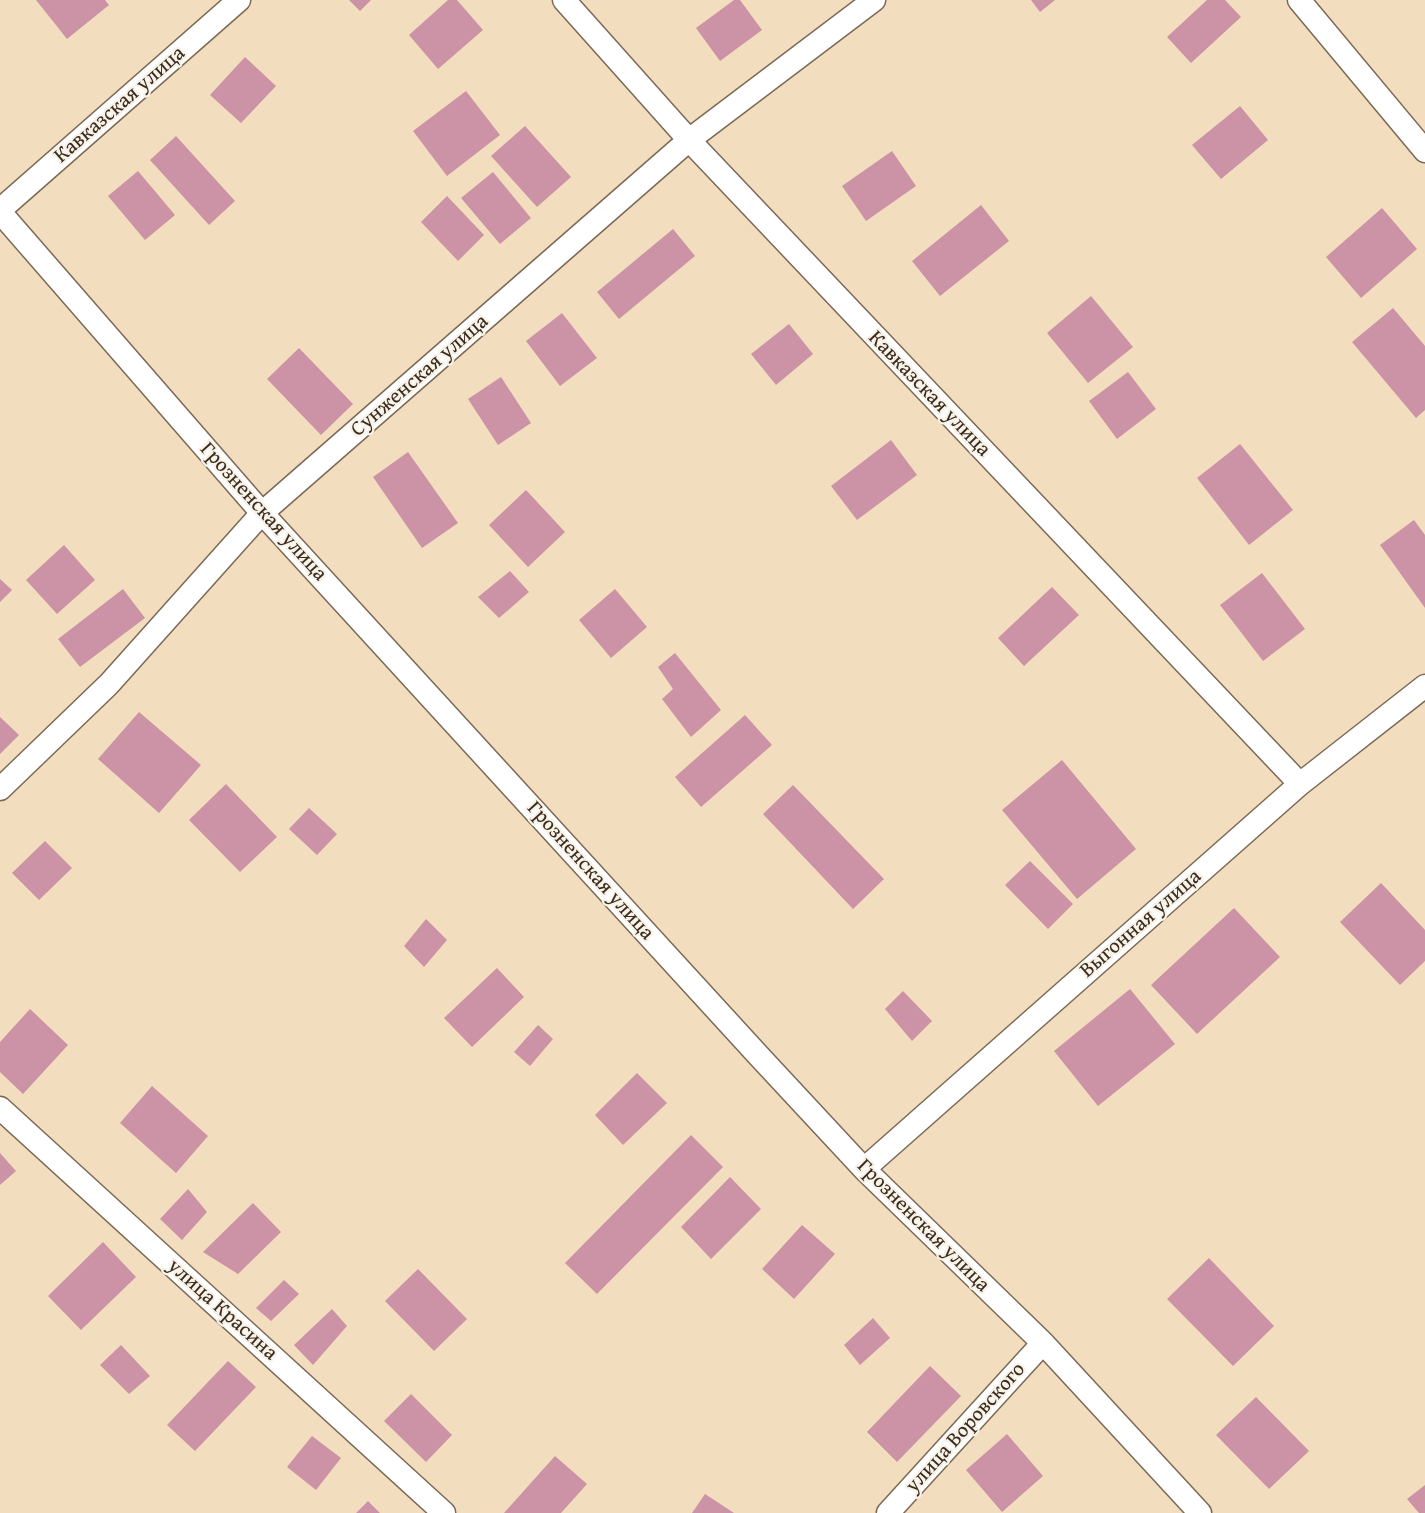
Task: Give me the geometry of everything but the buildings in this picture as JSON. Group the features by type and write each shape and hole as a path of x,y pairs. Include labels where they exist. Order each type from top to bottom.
{"street":[{"name":"Кавказская улица","path":"0,211 239,0"},
{"name":"Кавказская улица","path":"564,0 689,140 1300,784"},
{"name":"Сунженская улица","path":"0,789 109,684 262,513 689,140 874,0"},
{"path":"1299,0 1425,151"},
{"name":"Грозненская улица","path":"0,211 262,513 758,1055 864,1169 1043,1343 1200,1513"},
{"name":"Выгонная улица","path":"864,1169 1300,784 1425,686"},
{"name":"улица Красина","path":"0,1108 444,1513"},
{"name":"улица Воровского","path":"888,1513 1043,1343"}]}
